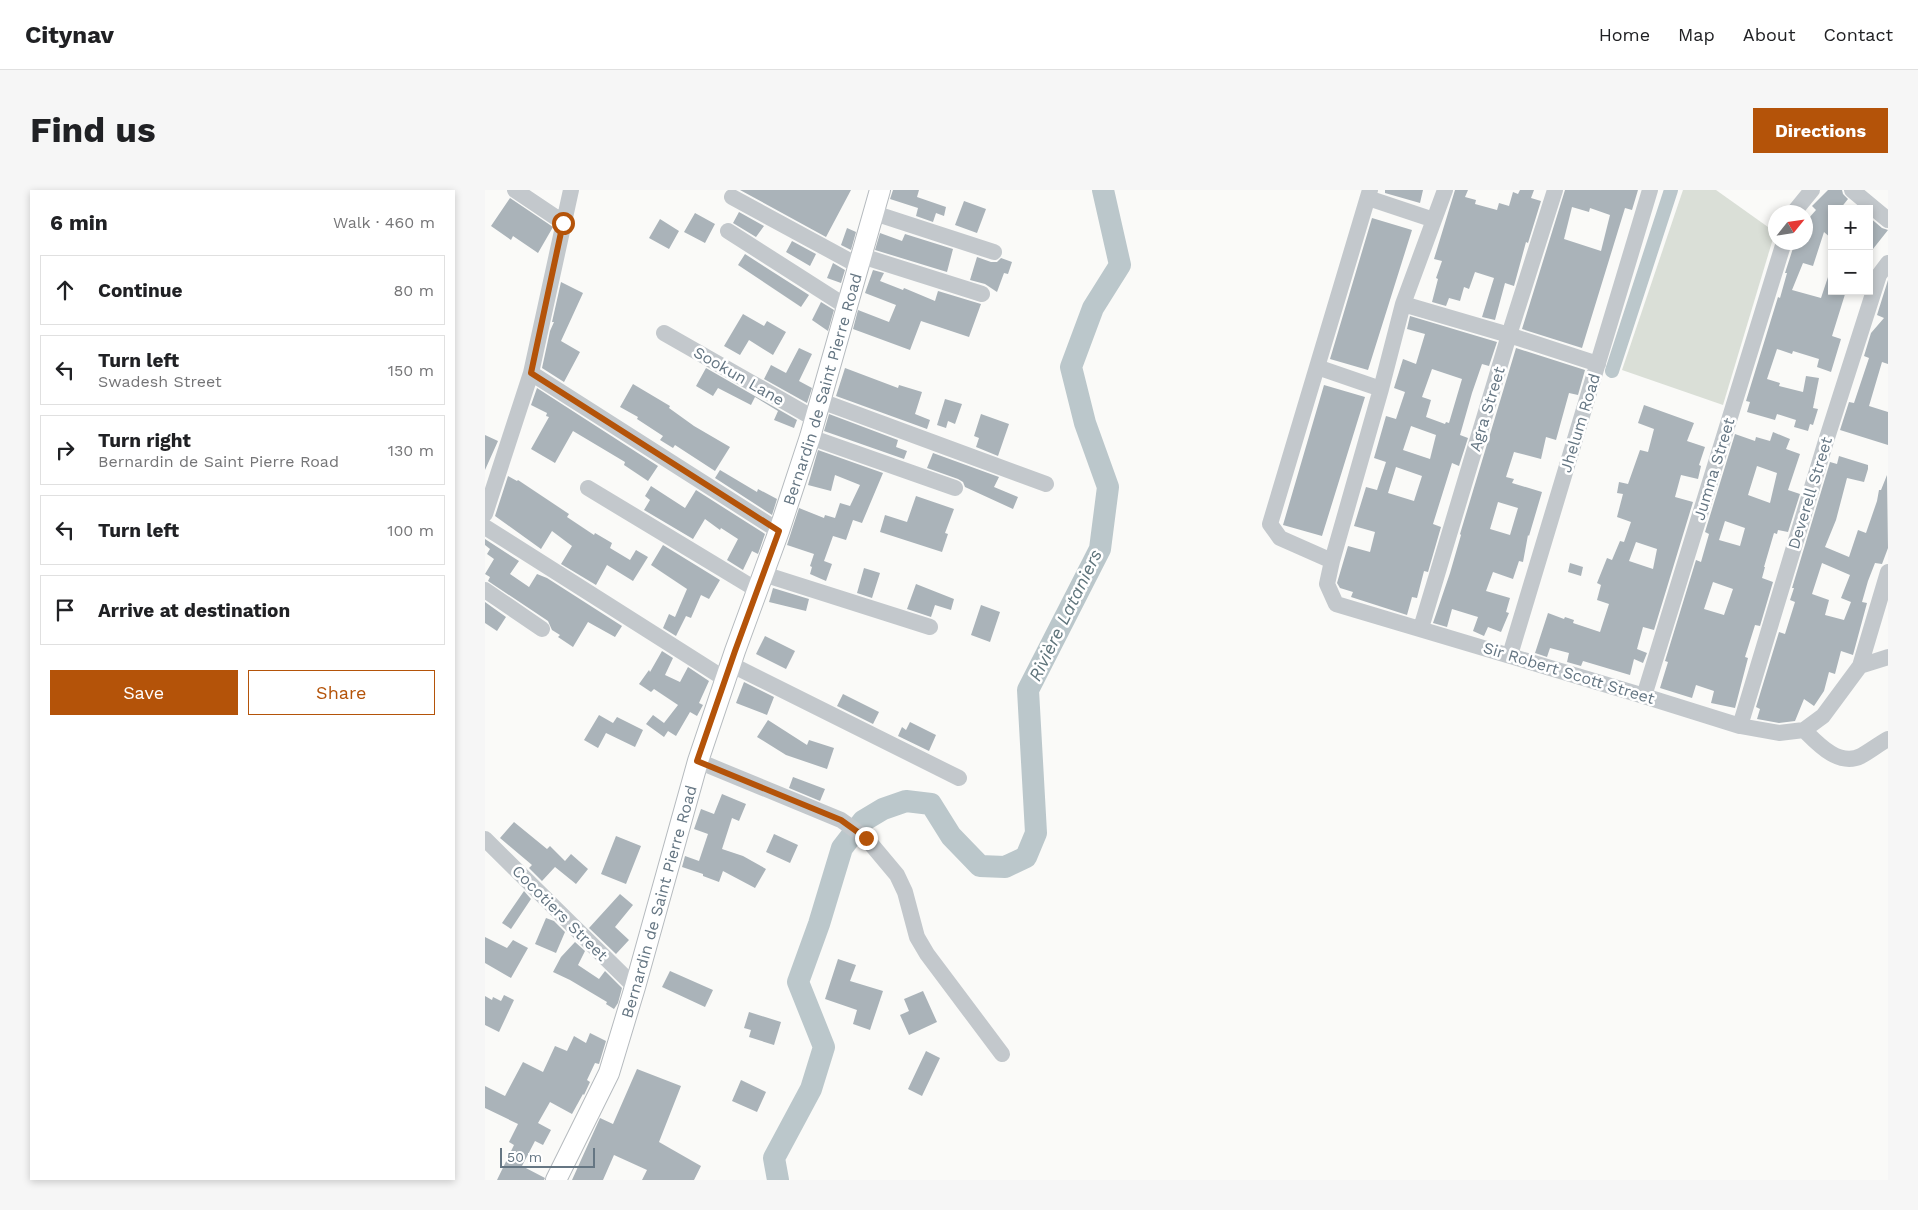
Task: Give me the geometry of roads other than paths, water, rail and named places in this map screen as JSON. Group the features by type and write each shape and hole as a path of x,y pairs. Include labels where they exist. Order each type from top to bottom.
{"main road":[{"name":"Bernardin de Saint Pierre Road","path":"556,1180 609,1073 635,987 697,761 779,531 815,419 881,190"}],"street":[{"path":"515,190 563,223"},
{"path":"485,514 531,373 571,190"},
{"path":"1434,220 1369,194 1270,524 1280,538 1333,560 1403,304 1434,220 1445,190"},
{"name":"Agra Street","path":"1421,628 1509,335 1555,190"},
{"name":"Jhelum Road","path":"1510,655 1649,190"},
{"path":"1799,205 1811,190"},
{"path":"1852,190 1888,220"},
{"path":"732,197 860,261 982,294"},
{"path":"874,213 994,252"},
{"path":"728,232 847,307"},
{"name":"Jumna Street","path":"1644,696 1782,250"},
{"name":"Deverell Street","path":"1741,726 1829,432 1879,276 1888,263"},
{"path":"1403,304 1509,335 1598,364"},
{"name":"Sookun Lane","path":"663,333 815,419"},
{"path":"1317,367 1381,389"},
{"path":"531,373 779,531"},
{"path":"815,419 1046,484"},
{"path":"815,419 955,488"},
{"path":"588,488 760,582 930,627"},
{"path":"485,527 728,672 959,778"},
{"name":"Sir Robert Scott Street","path":"1333,560 1327,584 1336,604 1421,628 1741,726 1779,733 1804,730"},
{"path":"1888,572 1860,666 1823,716 1804,730 1828,753 1847,758 1859,757 1888,739"},
{"path":"485,590 542,628"},
{"path":"1860,666 1888,657"},
{"path":"697,761 841,820 866,838 897,875 905,892 917,937 927,954 1002,1054"},
{"name":"Cocotiers Street","path":"485,839 635,987"}],"waterway":[{"name":"Rivière Lataniers","path":"778,1180 774,1158 811,1089 824,1047 798,982 819,924 842,848 863,821 883,809 906,801 931,804 951,836 980,866 1005,867 1026,857 1036,833 1028,690 1100,549 1108,487 1085,423 1071,367 1093,308 1120,265 1103,190"},
{"path":"1612,371 1671,190"}]}
